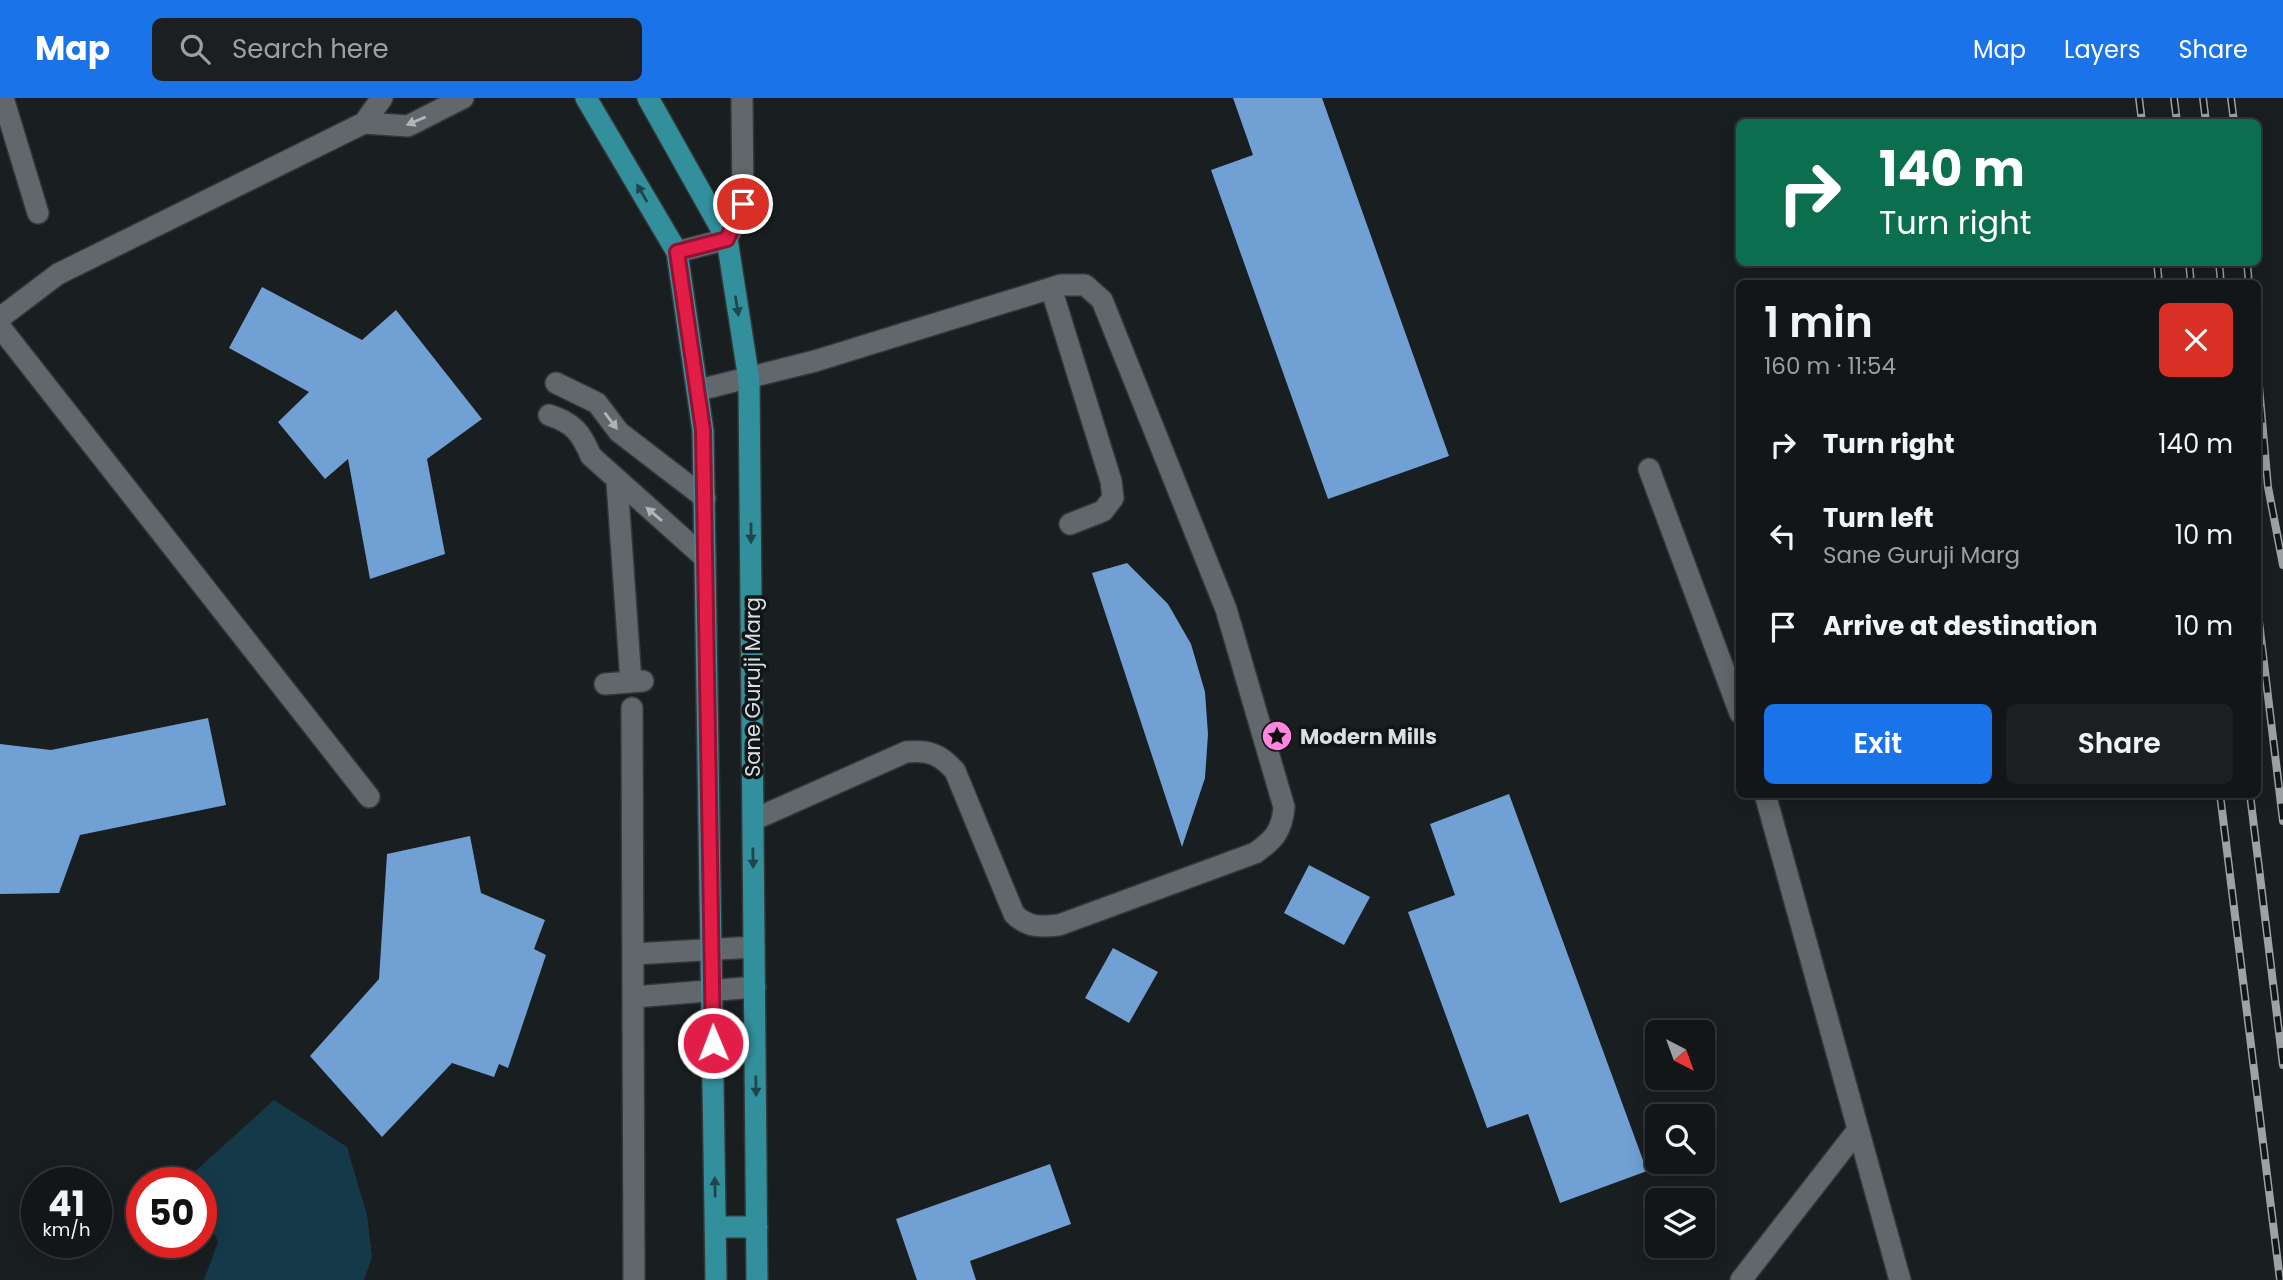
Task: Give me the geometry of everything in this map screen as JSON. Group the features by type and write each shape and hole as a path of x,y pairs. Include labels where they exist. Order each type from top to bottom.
{"main road":[{"path":"586,98 677,252"},
{"path":"648,98 727,239"},
{"name":"Sane Guruji Marg","path":"727,239 748,380 757,1280"},
{"name":"Sane Guruji Marg","path":"677,252 703,430 716,1280"},
{"path":"715,1227 757,1227"}],"street":[{"path":"4,98 38,213"},
{"path":"0,318 58,274 364,123 382,98"},
{"path":"364,123 408,126 463,98"},
{"path":"677,252 727,239 743,204 742,98"},
{"path":"699,390 748,380 1051,288 1085,285 1102,300 1226,609 1284,807 1283,826 1272,841 1255,853 1059,925 1040,928 1022,922 1014,914 955,771 941,756 924,750 906,752 753,820"},
{"path":"1051,288 1111,481 1113,498 1103,511 1070,524"},
{"path":"0,327 369,797"},
{"path":"556,383 597,403 619,432 705,498"},
{"path":"549,415 561,419 582,434 591,456 705,558"},
{"path":"1649,469 1736,702"},
{"path":"605,684 637,682 617,482"},
{"path":"632,708 634,1280"},
{"path":"1766,798 1900,1280"},
{"path":"634,954 754,947"},
{"path":"634,997 755,987"},
{"path":"1741,1280 1857,1131"}],"shaded area":[{"path":"274,1100 347,1147 367,1215 372,1257 364,1280 204,1280 212,1258 217,1258 217,1167 200,1167"}],"building":[{"path":"1233,98 1322,98 1449,456 1328,499 1211,170 1253,155"},
{"path":"262,287 362,340 396,310 482,419 427,459 445,554 370,579 348,459 325,479 278,422 309,392 229,348"},
{"path":"1127,563 1168,604 1191,644 1205,692 1208,734 1205,778 1182,847 1092,573"},
{"path":"208,718 226,805 80,835 59,893 0,894 0,744 51,750"},
{"path":"1509,794 1645,1166 1645,1172 1560,1203 1528,1114 1487,1128 1408,912 1455,895 1430,824"},
{"path":"470,836 481,893 545,920 534,949 546,955 508,1068 499,1064 494,1077 452,1063 382,1137 310,1056 379,979 387,854"},
{"path":"1309,865 1370,897 1344,945 1284,913"},
{"path":"1113,948 1158,972 1129,1023 1085,998"},
{"path":"1050,1164 1071,1224 970,1261 976,1280 917,1280 896,1219"}],"railway":[{"path":"2139,98 2142,119"},
{"path":"2174,98 2177,119"},
{"path":"2203,98 2206,119"},
{"path":"2231,98 2234,119"},
{"path":"2157,266 2159,280"},
{"path":"2189,266 2191,280"},
{"path":"2219,266 2221,280"},
{"path":"2247,266 2249,280"},
{"path":"2261,409 2268,487 2283,565"},
{"path":"2261,638 2283,821"},
{"path":"2220,798 2280,1280"},
{"path":"2250,798 2283,1065"}],"place":[{"name":"Modern Mills","path":"1277,736"}],"route":[{"path":"713,1043 703,430 677,252 727,239 743,204"}]}
